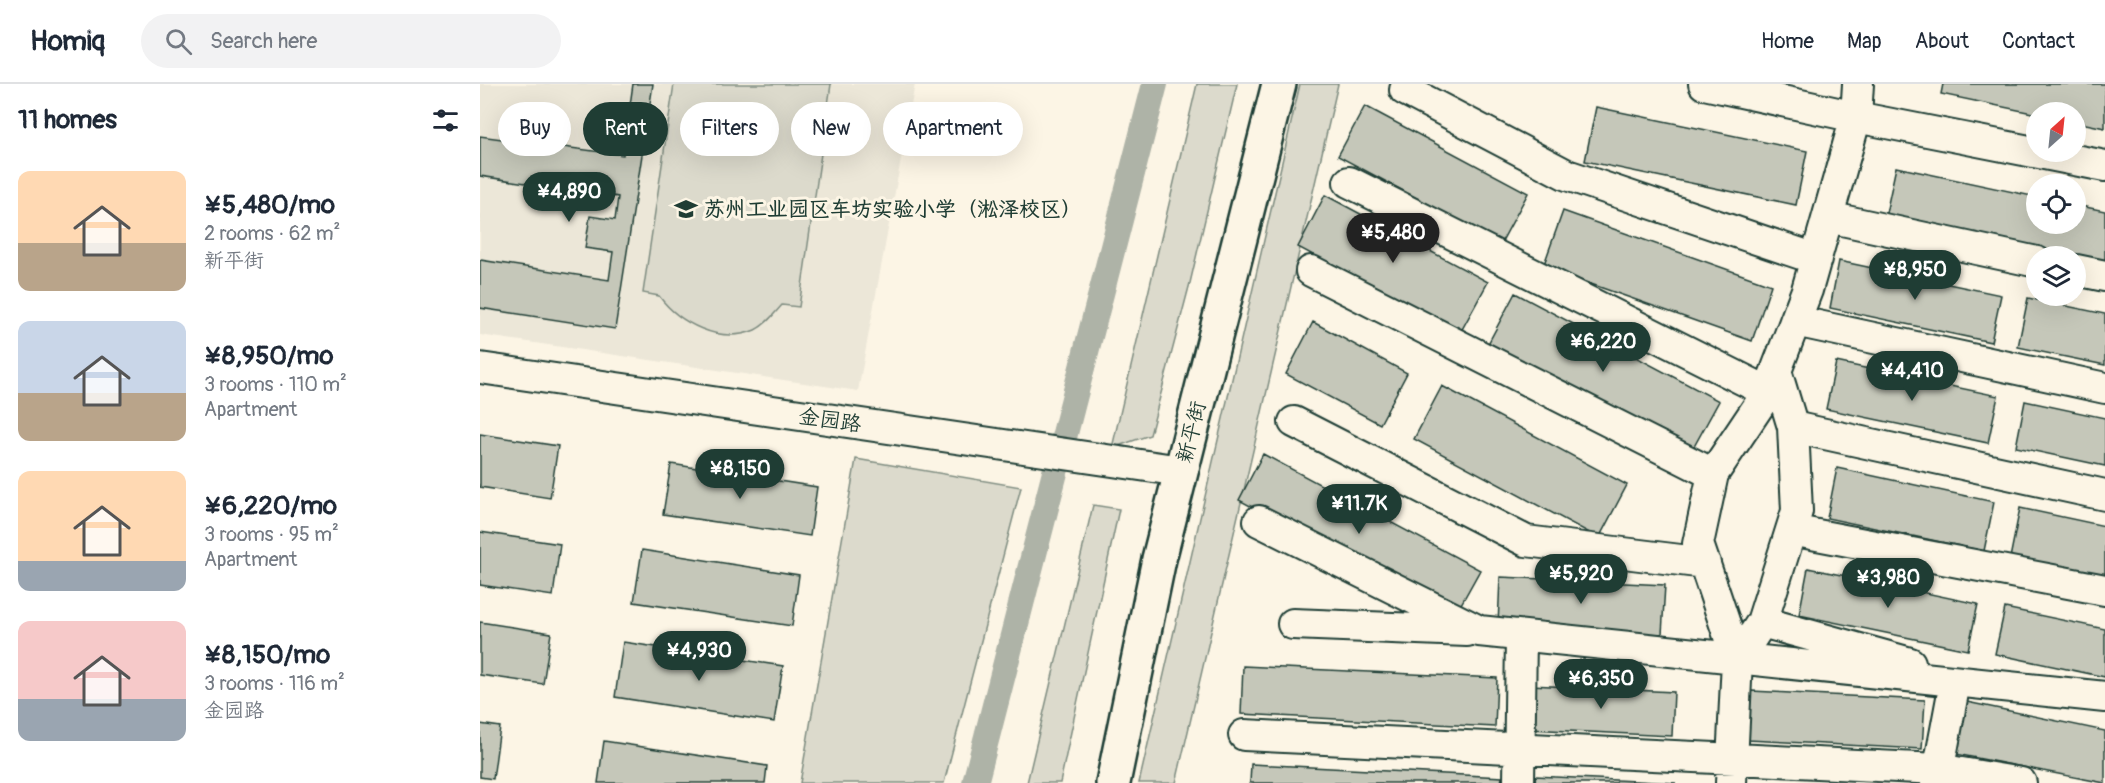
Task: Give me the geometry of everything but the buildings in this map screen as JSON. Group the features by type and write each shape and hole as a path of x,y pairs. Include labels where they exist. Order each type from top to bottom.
{"main road":[{"name":"新平街","path":"1113,783 1159,559 1279,84"}],"street":[{"path":"1704,84 1859,94 2105,166"},
{"path":"1405,90 1567,175 1816,259"},
{"path":"1731,772 1737,660 1698,544 1713,474 1772,382 1796,321 1828,217 1859,94"},
{"path":"1349,182 1772,382 1793,428 1797,512 1762,622 1737,660"},
{"path":"1828,217 2026,260"},
{"path":"1311,271 1713,474"},
{"path":"2086,272 2105,276"},
{"path":"1796,321 2105,388"},
{"name":"金园路","path":"480,368 1181,471"},
{"path":"1294,422 1526,541 1705,563"},
{"path":"1793,428 2105,495"},
{"path":"1258,521 1479,631"},
{"path":"1791,530 2105,590"},
{"path":"1762,622 1991,686"},
{"path":"1293,624 1479,631 2105,697"},
{"path":"1519,783 1521,636"},
{"path":"1937,776 1955,682"},
{"path":"1244,735 1520,750 1731,772 1937,776 2021,783"}],"shaded area":[{"name":"苏州工业园区车坊实验小学（淞泽校区）","path":"480,84 915,84 912,102 883,102 883,156 902,156 858,391 480,335"},
{"path":"674,84 831,84 828,102 791,102 791,156 821,156 799,307 782,305 759,328 742,334 728,335 701,329 678,315 659,296 643,293 663,156 668,156 668,124"},
{"path":"1197,84 1237,84 1190,283 1150,435 1112,448"},
{"path":"1300,84 1338,84 1176,783 1139,783"},
{"path":"856,459 1021,487 944,783 800,783"},
{"path":"1093,505 1119,509 1060,783 1027,783"}],"waterway":[{"path":"975,783 1155,84"}],"place":[{"name":"苏州工业园区车坊实验小学（淞泽校区）","path":"686,209"}]}
